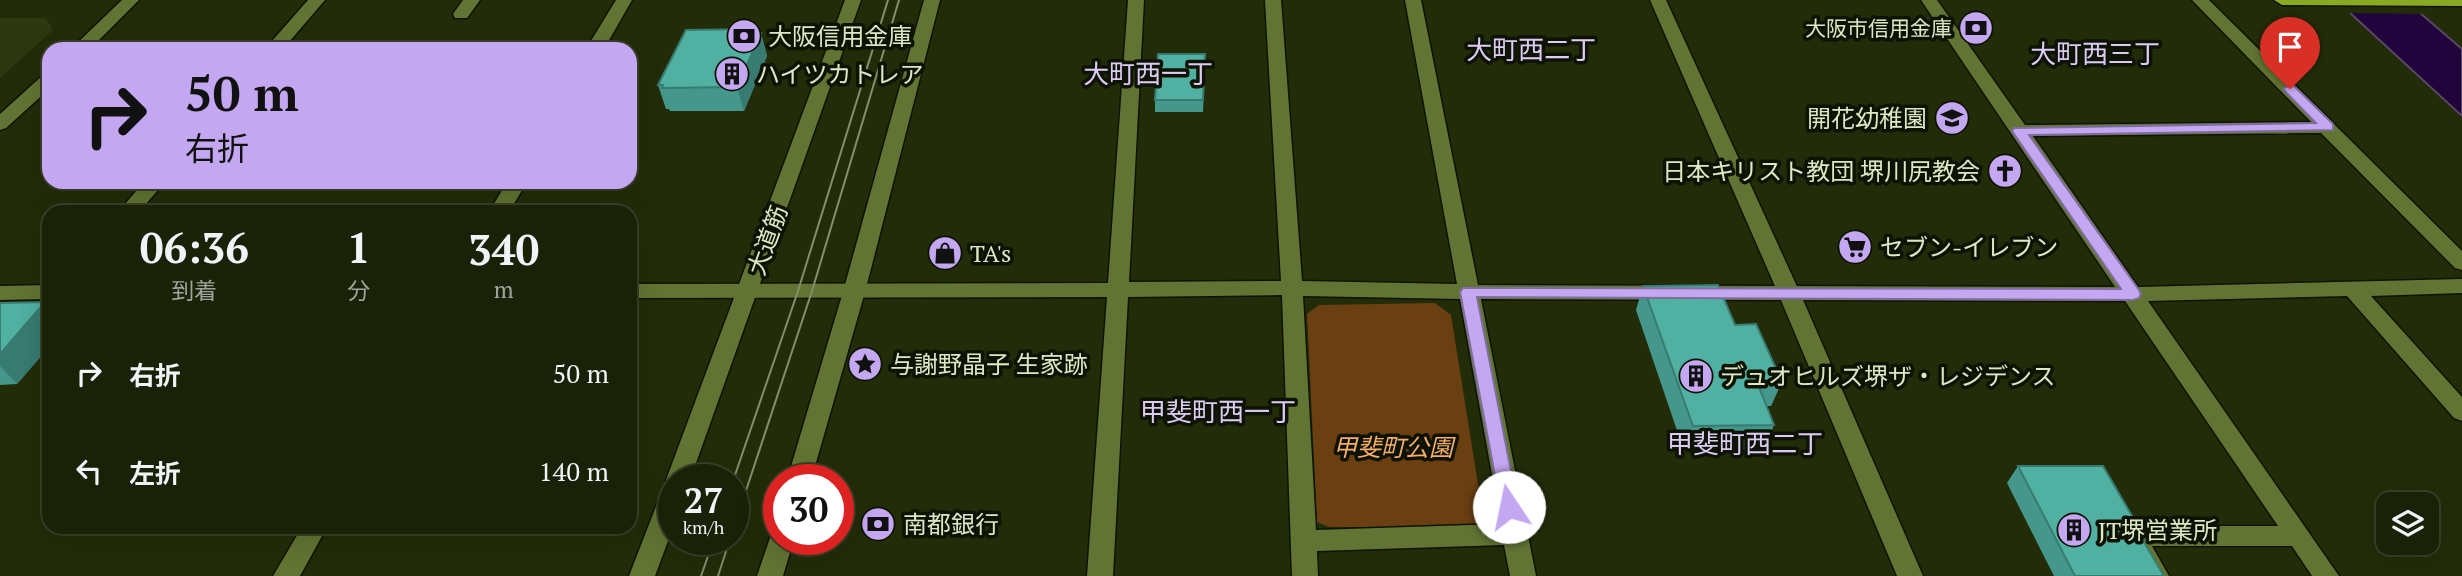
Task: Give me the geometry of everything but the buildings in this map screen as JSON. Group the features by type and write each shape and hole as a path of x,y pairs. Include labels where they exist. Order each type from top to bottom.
{"highway":[{"path":"2282,0 2462,1"}],"street":[{"path":"87,42 131,0"},
{"path":"280,42 317,0"},
{"path":"461,15 472,0"},
{"path":"599,42 624,0"},
{"name":"大道筋","path":"684,464 853,0"},
{"path":"804,464 854,292 932,0"},
{"path":"1100,576 1136,0"},
{"path":"1273,0 1293,288 1305,576"},
{"path":"1413,0 1523,576"},
{"path":"1658,0 1789,293 1910,576"},
{"path":"1928,0 2326,576"},
{"path":"2200,0 2462,263"},
{"path":"0,124 42,89"},
{"path":"2019,131 2328,127"},
{"path":"134,205 149,189"},
{"path":"503,205 513,189"},
{"path":"637,291 1293,288 1468,292 2133,294 2462,286"},
{"path":"2353,289 2462,412"},
{"path":"0,293 42,292"},
{"path":"286,576 311,534"},
{"path":"642,576 658,534"},
{"path":"1303,541 1514,534"},
{"path":"2156,576 2133,536 2299,536"},
{"path":"770,576 776,555"}],"shaded area":[{"path":"2336,0 2405,0 2462,49 2462,116"},
{"path":"0,18 46,18 53,30 0,78"}],"green space":[{"name":"甲斐町公園","path":"1435,303 1451,315 1484,522 1474,527 1329,527 1317,522 1307,314 1319,305"}],"pier":[{"path":"2332,0 2411,0 2427,14 2344,13"}],"tram line":[{"path":"739,464 798,291 888,0"},
{"path":"749,482 812,291 899,0"},
{"path":"701,576 708,555"},
{"path":"718,576 725,555"}],"place":[{"name":"大阪市信用金庫","path":"1976,28"},
{"name":"大阪信用金庫","path":"744,36"},
{"name":"ハイツカトレア","path":"732,74"},
{"name":"開花幼稚園","path":"1952,118"},
{"name":"日本キリスト教団 堺川尻教会","path":"2005,171"},
{"name":"セブン-イレブン","path":"1855,247"},
{"name":"TA's","path":"945,253"},
{"name":"与謝野晶子 生家跡","path":"865,364"},
{"name":"デュオヒルズ堺ザ・レジデンス","path":"1696,376"},
{"name":"南都銀行","path":"878,524"},
{"name":"JT堺営業所","path":"2074,530"}],"district":[{"name":"大町西二丁","path":"1531,49"},
{"name":"大町西三丁","path":"2095,53"},
{"name":"大町西一丁","path":"1148,73"},
{"name":"甲斐町西一丁","path":"1218,411"},
{"name":"甲斐町西二丁","path":"1745,443"}],"route":[{"path":"1509,507 1468,292 2133,294 2019,131 2328,127 2290,89"}]}
